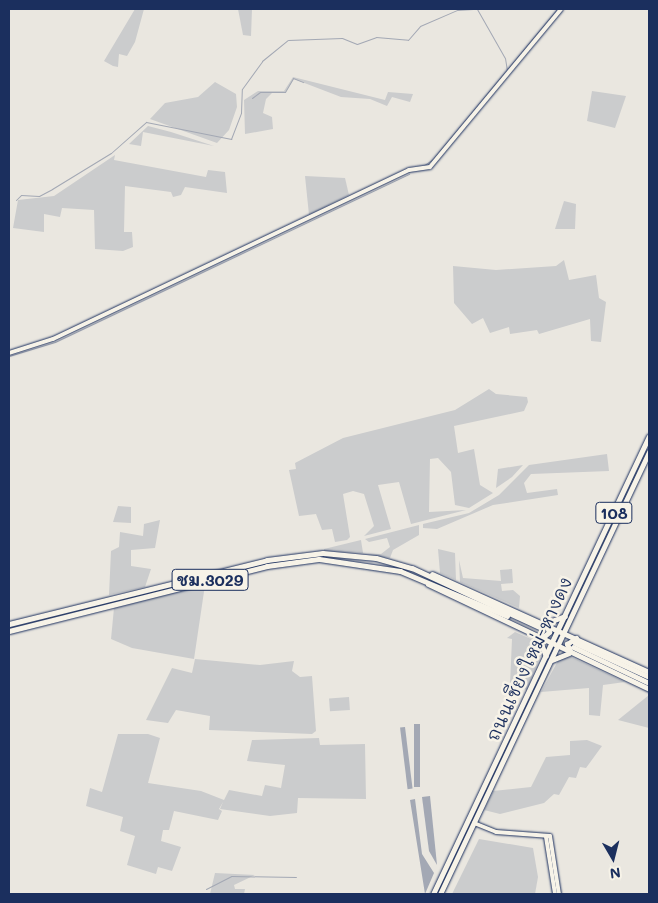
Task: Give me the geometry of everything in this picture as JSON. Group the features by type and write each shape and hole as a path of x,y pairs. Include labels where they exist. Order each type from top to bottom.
{"main road":[{"name":"ถนนเชียงใหม่-หางดง","path":"568,617 649,436"},
{"name":"ถนนเชียงใหม่-หางดง","path":"433,894 474,816 561,631 649,451"},
{"name":"ชม.3029","path":"9,624 267,560 322,550 376,558 412,568 542,627"},
{"name":"ชม.3029","path":"9,631 284,563 342,560 413,575 542,627"},
{"path":"413,575 572,654 649,689"},
{"path":"542,627 568,617 576,642 649,677"},
{"path":"542,627 561,631 576,642 649,683"},
{"path":"539,638 549,632 542,627"},
{"path":"539,638 548,659 561,653 572,654"},
{"path":"572,654 567,644 576,642 649,672"},
{"name":"ถนนเชียงใหม่-หางดง","path":"440,894 474,823 474,816"}],"street":[{"path":"9,353 62,335 409,170 430,167 526,53 560,9"},
{"path":"474,823 496,832 548,837"},
{"path":"548,837 555,894"},
{"path":"548,837 559,894"}],"shaded area":[{"path":"135,9 144,9 135,42 127,56 119,54 118,67 113,66 104,61"},
{"path":"238,9 252,9 251,36 243,35"},
{"path":"293,77 385,100 388,92 413,94 410,102 392,97 387,106 370,99 341,97 294,79 285,93 273,92 266,99 263,113 272,117 273,129 245,134 244,100 258,91 284,91"},
{"path":"215,82 236,94 237,107 229,130 217,143 150,119 165,103 198,97"},
{"path":"592,91 626,96 615,128 587,121"},
{"path":"148,126 214,146 143,132 141,146 129,144"},
{"path":"115,155 114,160 206,177 208,170 225,172 227,193 185,187 181,195 173,197 171,192 125,186 124,232 132,232 133,247 123,251 95,249 94,210 62,208 60,217 44,214 44,232 13,228 18,200 54,196"},
{"path":"305,176 345,178 349,195 309,215"},
{"path":"564,201 576,204 575,229 555,229"},
{"path":"564,260 569,280 596,275 599,298 606,302 601,342 591,341 590,319 539,334 537,330 510,334 509,327 490,333 483,318 472,324 454,303 453,266 496,270 556,266"},
{"path":"489,389 496,394 527,397 528,402 524,411 454,426 458,453 474,449 480,485 493,493 469,508 455,505 451,472 438,458 430,459 429,512 466,510 411,524 399,482 378,485 391,529 364,536 374,526 364,494 353,491 343,494 350,537 347,540 335,542 332,529 322,530 316,514 299,516 289,470 296,469 295,463 343,438 455,410"},
{"path":"607,454 609,471 531,474 524,483 527,493 557,489 558,495 493,505 437,529 423,528 423,524 469,513 499,495 529,465"},
{"path":"523,465 512,477 496,488 498,469"},
{"path":"118,506 131,507 131,523 113,522"},
{"path":"160,520 155,548 131,550 131,566 151,569 145,587 109,595 111,551 119,547 120,532 143,536 144,524"},
{"path":"419,525 419,535 393,550 390,558 368,555 381,554 390,547 387,538 369,542 365,539"},
{"path":"361,540 363,553 324,551 324,549"},
{"path":"438,549 455,553 456,580 440,573"},
{"path":"459,560 463,578 501,581 500,570 512,569 513,583 501,584 502,591 513,590 520,596 519,608 460,582"},
{"path":"205,585 194,659 132,648 111,639 114,608"},
{"path":"515,632 540,643 542,652 527,690 510,684 512,639 507,638"},
{"path":"569,656 625,682 603,685 600,716 589,715 589,688 541,692 559,659"},
{"path":"195,659 260,665 294,661 292,671 300,677 312,676 316,731 312,734 209,730 210,716 176,710 168,723 146,720 172,668 192,673"},
{"path":"649,695 649,728 618,720"},
{"path":"349,697 350,710 330,711 329,698"},
{"path":"414,724 420,724 420,787 414,787"},
{"path":"405,727 413,789 408,789 400,728"},
{"path":"118,734 148,734 160,738 148,783 201,791 224,800 229,790 262,796 265,785 281,788 285,765 247,761 252,740 319,738 320,745 365,744 366,799 298,798 297,813 270,816 220,809 223,802 219,809 222,811 218,820 174,811 169,830 163,830 161,841 181,847 172,871 158,867 156,874 127,865 135,836 120,831 123,817 86,806 90,788 102,792"},
{"path":"587,740 602,746 586,768 580,767 576,778 569,777 559,795 554,794 544,803 500,814 484,810 493,791 531,787 546,757 570,755 570,741"},
{"path":"430,796 437,865 429,851 422,797"},
{"path":"415,799 422,854 434,873 425,894 410,800"},
{"path":"479,839 533,848 538,877 535,894 452,894"},
{"path":"215,873 255,875 234,885 235,889 245,889 244,894 210,894"}],"waterway":[{"path":"16,200 21,195 39,196 52,189 111,153 146,122 231,139 241,113 242,89 262,61 288,40 342,38 357,44 376,37 408,40 420,26 457,10 473,9"},
{"path":"477,9 505,58 507,70"},
{"path":"423,166 433,159 557,9"},
{"path":"252,98 260,92 285,92 293,78 303,82"},
{"path":"9,356 55,342 409,174"},
{"path":"206,889 231,876 296,877"}],"tunnel":[{"path":"539,630 570,646"}]}
